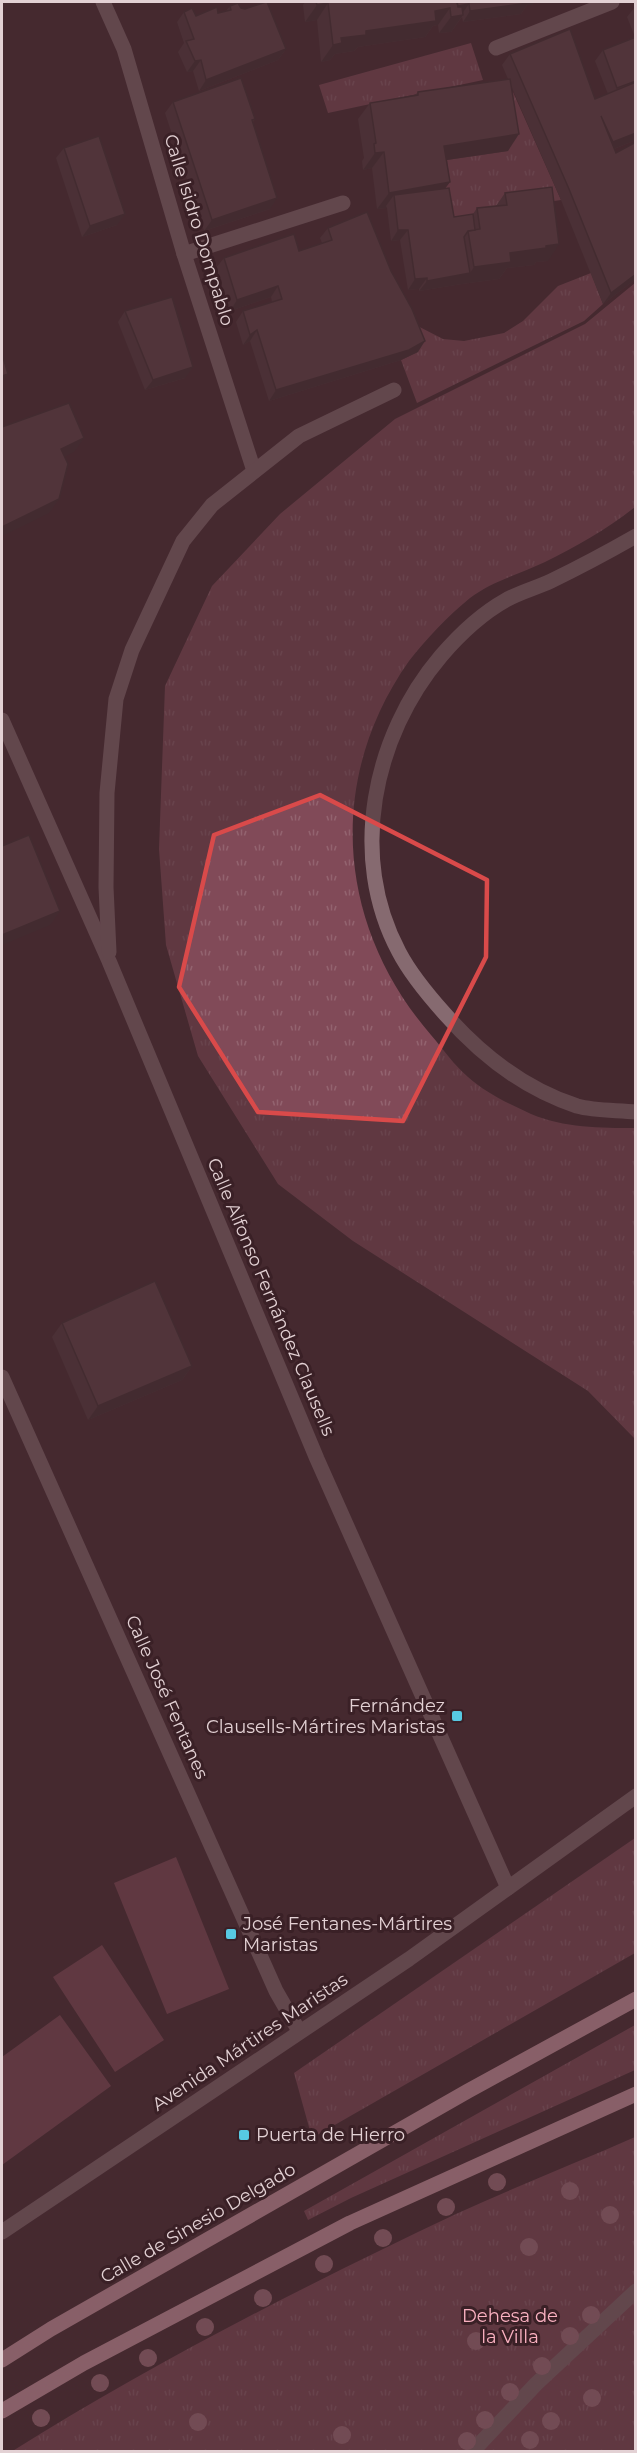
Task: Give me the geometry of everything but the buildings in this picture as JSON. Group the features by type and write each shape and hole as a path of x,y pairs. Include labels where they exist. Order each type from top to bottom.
{"main road":[{"name":"Calle de Sinesio Delgado","path":"2,2360 51,2329 636,1999"},
{"path":"2,2411 84,2363 350,2223 636,2094"}],"street":[{"name":"Calle Isidro Dompablo","path":"103,2 124,49 184,254 254,471"},
{"path":"496,48 612,2"},
{"path":"184,254 343,203"},
{"path":"110,961 106,887 107,802 116,699 132,650 183,541 212,505 299,436 394,390"},
{"path":"636,536 587,563 505,600 472,624 441,656 416,690 395,728 382,767 372,818 373,864 382,910 399,952 424,990 458,1029 497,1064 533,1088 579,1107 636,1112"},
{"name":"Calle Alfonso Fernández Clausells","path":"2,720 110,961 317,1459 508,1888"},
{"name":"Calle José Fentanes","path":"2,1377 276,1991 299,2031"},
{"name":"Avenida Mártires Maristas","path":"2,2232 409,1959 636,1796"},
{"path":"472,2451 536,2384 636,2291"}],"highlighted area":[{"path":"320,795 487,880 486,957 403,1121 258,1112 179,987 214,835"}],"green space":[{"path":"471,43 483,80 328,113 319,85"},
{"path":"513,92 561,200 540,203 446,227 433,162 499,95"},
{"path":"591,273 603,304 584,321 417,403 401,360 418,351 404,319 443,339 464,341 504,333 523,321 558,286"},
{"path":"635,283 635,507 568,550 497,582 470,598 430,636 409,661 382,707 364,754 354,803 353,852 361,900 376,947 400,993 431,1035 463,1072 498,1098 544,1119 582,1126 635,1128 635,1439 588,1391 353,1241 278,1184 198,1056 166,945 159,849 165,686 212,586 280,514 395,419 585,324"},
{"path":"635,1838 635,1953 312,2138 294,2073"},
{"path":"176,1857 229,1989 167,2014 114,1883"},
{"path":"102,1945 164,2040 115,2072 53,1977"},
{"path":"60,2015 111,2086 2,2165 2,2057"},
{"path":"635,2025 635,2070 351,2198 308,2220 304,2211"},
{"name":"Dehesa de la Villa","path":"635,2137 635,2451 11,2452 119,2387 286,2297 456,2214"}],"place":[{"name":"Fernández Clausells-Mártires Maristas","path":"457,1716"},
{"name":"José Fentanes-Mártires Maristas","path":"231,1934"},
{"name":"Puerta de Hierro","path":"244,2135"}]}
